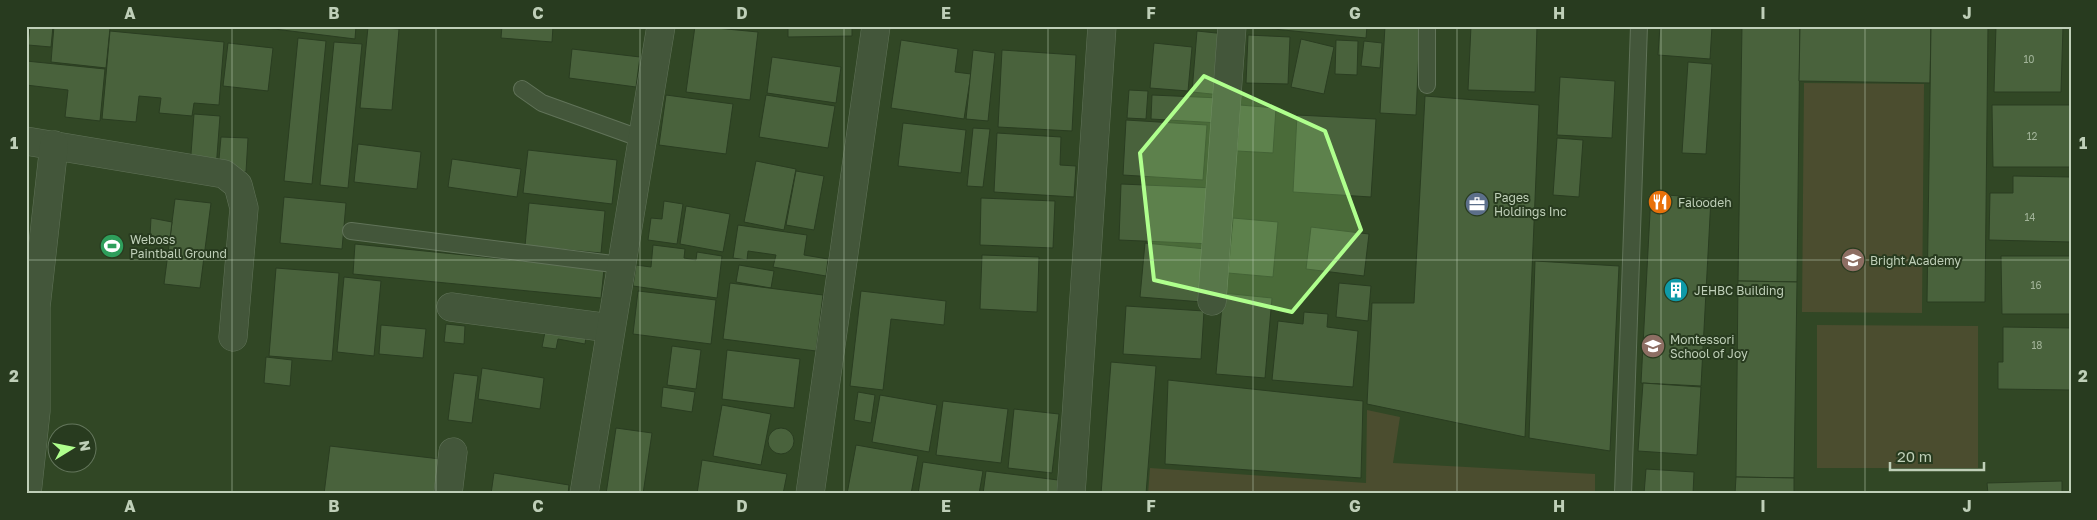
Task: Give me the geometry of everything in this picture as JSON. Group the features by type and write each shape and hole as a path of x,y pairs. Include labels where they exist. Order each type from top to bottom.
{"street":[{"path":"584,494 661,26"},
{"path":"810,494 876,26"},
{"path":"1071,494 1102,26"},
{"path":"1212,301 1232,26"},
{"path":"26,141 224,174 238,185 244,208 233,337"},
{"path":"27,494 36,411 36,307 54,145"},
{"path":"451,307 610,328"},
{"path":"448,494 453,452"}],"lane":[{"path":"1427,26 1427,85"},
{"path":"1623,494 1639,26"},
{"path":"522,89 542,103 642,139"},
{"path":"351,231 621,265"}],"highlighted area":[{"path":"1204,76 1325,131 1361,230 1292,312 1154,280 1140,153"}],"green space":[{"path":"1804,83 1924,84 1922,313 1802,312"},
{"path":"1817,325 1978,326 1978,468 1817,468"},
{"path":"1367,410 1400,417 1393,463 1595,474 1595,494 1148,494 1150,468 1366,483"}],"building":[{"path":"30,26 53,26 51,47 28,45"},
{"path":"54,26 110,28 106,68 51,62"},
{"path":"250,26 356,26 355,39"},
{"path":"502,26 553,26 552,42 501,38"},
{"path":"695,26 758,32 750,100 686,92"},
{"path":"788,26 852,26 852,36 788,37"},
{"path":"1242,26 1367,26 1366,38"},
{"path":"1385,26 1420,26 1416,115 1380,113"},
{"path":"1471,26 1537,26 1535,92 1468,90"},
{"path":"1660,26 1712,26 1710,59 1658,55"},
{"path":"1742,26 1800,26 1797,282 1738,281"},
{"path":"1800,26 1931,26 1930,83 1799,81"},
{"path":"1931,26 1988,26 1985,302 1927,302"},
{"path":"1996,26 2063,26 2061,92 1994,92"},
{"path":"368,27 399,29 392,110 360,108"},
{"path":"110,31 224,42 219,105 194,103 192,116 159,113 161,98 139,96 136,122 102,119"},
{"path":"1197,31 1226,34 1221,95 1192,92"},
{"path":"1248,35 1290,37 1288,84 1246,83"},
{"path":"298,38 326,41 312,184 284,181"},
{"path":"1301,39 1334,47 1324,94 1291,87"},
{"path":"901,40 958,49 955,72 971,74 964,119 891,108"},
{"path":"1336,40 1358,41 1357,75 1335,74"},
{"path":"1364,41 1382,43 1380,68 1361,66"},
{"path":"334,42 362,44 348,188 320,185"},
{"path":"228,43 273,48 268,91 223,86"},
{"path":"1154,43 1192,47 1188,91 1150,88"},
{"path":"572,49 640,57 636,87 569,78"},
{"path":"973,50 995,53 988,121 966,119"},
{"path":"1002,50 1076,55 1072,131 998,127"},
{"path":"772,57 841,67 836,103 767,93"},
{"path":"26,61 105,69 100,121 65,117 68,90 26,85"},
{"path":"1688,62 1712,64 1706,154 1682,153"},
{"path":"1560,77 1615,81 1612,138 1557,135"},
{"path":"1129,90 1148,91 1146,119 1127,118"},
{"path":"666,95 733,104 726,154 659,145"},
{"path":"766,95 835,106 828,148 759,137"},
{"path":"1152,95 1220,98 1219,123 1151,119"},
{"name":"Pages Holdings Inc","path":"1425,96 1539,105 1525,437 1367,404 1372,303 1414,303"},
{"path":"1240,105 1276,108 1273,153 1237,151"},
{"path":"1992,105 2071,105 2071,167 1993,167"},
{"path":"194,114 220,116 216,169 190,167"},
{"path":"1297,115 1376,119 1371,197 1293,192"},
{"path":"1126,120 1207,125 1203,180 1123,175"},
{"path":"903,123 966,130 961,173 898,166"},
{"path":"973,128 990,129 983,187 967,186"},
{"path":"997,133 1061,137 1060,165 1076,166 1074,197 994,192"},
{"path":"221,137 248,138 246,172 218,170"},
{"path":"1557,138 1583,140 1579,197 1553,195"},
{"path":"358,144 421,152 417,189 354,182"},
{"path":"528,150 617,160 612,204 523,193"},
{"path":"452,159 521,169 517,197 448,187"},
{"path":"756,161 796,169 784,230 744,222"},
{"path":"796,171 824,176 814,230 786,225"},
{"path":"2013,176 2071,177 2071,242 1989,240 1990,193 2013,193"},
{"path":"1121,184 1215,188 1212,244 1119,240"},
{"name":"JEHBC Building","path":"1651,194 1711,198 1701,386 1641,383"},
{"path":"284,197 346,203 342,249 280,243"},
{"path":"981,198 1055,201 1053,248 980,245"},
{"path":"175,199 211,203 200,288 164,284"},
{"path":"664,201 683,204 677,244 648,240 651,218 662,219"},
{"path":"529,203 605,211 601,253 525,246"},
{"path":"686,206 730,214 723,252 680,244"},
{"path":"151,218 172,222 170,239 150,236"},
{"path":"1233,218 1278,222 1273,277 1228,273"},
{"path":"738,225 807,235 804,255 828,259 826,276 773,267 776,255 748,251 747,260 733,258"},
{"path":"1311,227 1369,234 1364,276 1306,269"},
{"path":"1145,243 1206,249 1202,302 1140,297"},
{"path":"355,244 604,269 601,298 353,274"},
{"path":"653,245 685,249 684,258 696,260 697,252 722,256 717,298 633,286 636,265 651,267"},
{"path":"982,255 1039,257 1037,312 980,309"},
{"path":"2001,256 2071,256 2071,314 2002,314"},
{"path":"1535,261 1619,266 1610,451 1529,438"},
{"path":"739,265 774,271 771,288 736,282"},
{"path":"276,268 339,273 332,361 269,356"},
{"path":"344,277 381,281 374,356 337,352"},
{"path":"1738,281 1797,282 1794,478 1736,477"},
{"path":"730,283 823,295 816,351 723,339"},
{"path":"1339,283 1371,286 1368,321 1336,317"},
{"path":"638,291 716,300 711,344 633,334"},
{"path":"861,291 946,301 944,325 891,319 883,390 850,386"},
{"path":"1223,293 1272,298 1265,378 1216,374"},
{"path":"1126,306 1204,311 1201,359 1123,354"},
{"path":"1304,312 1328,314 1327,327 1358,331 1353,387 1272,380 1278,321 1303,324"},
{"path":"547,322 587,330 585,344 558,339 556,349 542,347"},
{"path":"446,324 465,326 464,344 444,342"},
{"path":"381,325 426,329 423,358 379,354"},
{"path":"2003,327 2071,328 2071,390 1998,389 1998,362 2003,362"},
{"path":"672,346 701,350 696,389 667,385"},
{"path":"727,350 800,359 794,408 722,399"},
{"path":"266,357 292,360 290,386 264,383"},
{"path":"1111,362 1156,366 1146,494 1101,494"},
{"path":"482,368 544,378 540,409 478,399"},
{"path":"454,373 478,376 472,423 448,420"},
{"path":"1168,380 1363,401 1361,478 1165,464"},
{"path":"1643,383 1701,387 1697,455 1638,451"},
{"path":"663,387 695,392 692,412 661,407"},
{"path":"858,392 875,395 871,423 854,420"},
{"path":"880,395 937,405 929,452 872,442"},
{"path":"943,401 1008,409 1001,463 936,455"},
{"path":"722,405 771,414 761,465 713,456"},
{"path":"1014,409 1059,414 1052,473 1008,468"},
{"path":"616,428 652,433 643,494 606,494"},
{"path":"781,428 790,432 794,441 790,450 781,454 772,450 768,441 772,432"},
{"path":"856,445 918,456 911,494 847,494"},
{"path":"330,446 440,459 436,494 324,494"},
{"path":"702,460 787,474 783,494 697,494"},
{"path":"923,462 983,471 979,494 918,494"},
{"path":"1646,469 1694,472 1693,494 1644,494"},
{"path":"986,471 1058,480 1057,494 983,494"},
{"path":"494,473 569,485 568,494 491,494"},
{"path":"1736,477 1794,478 1794,494 1735,494"},
{"path":"2062,481 2062,494 1988,494 1987,483"}],"place":[{"name":"Faloodeh","path":"1660,202"},
{"name":"Pages Holdings Inc","path":"1477,204"},
{"name":"Weboss Paintball Ground","path":"112,246"},
{"name":"Bright Academy","path":"1853,260"},
{"name":"JEHBC Building","path":"1676,290"},
{"name":"Montessori School of Joy","path":"1653,346"}]}
